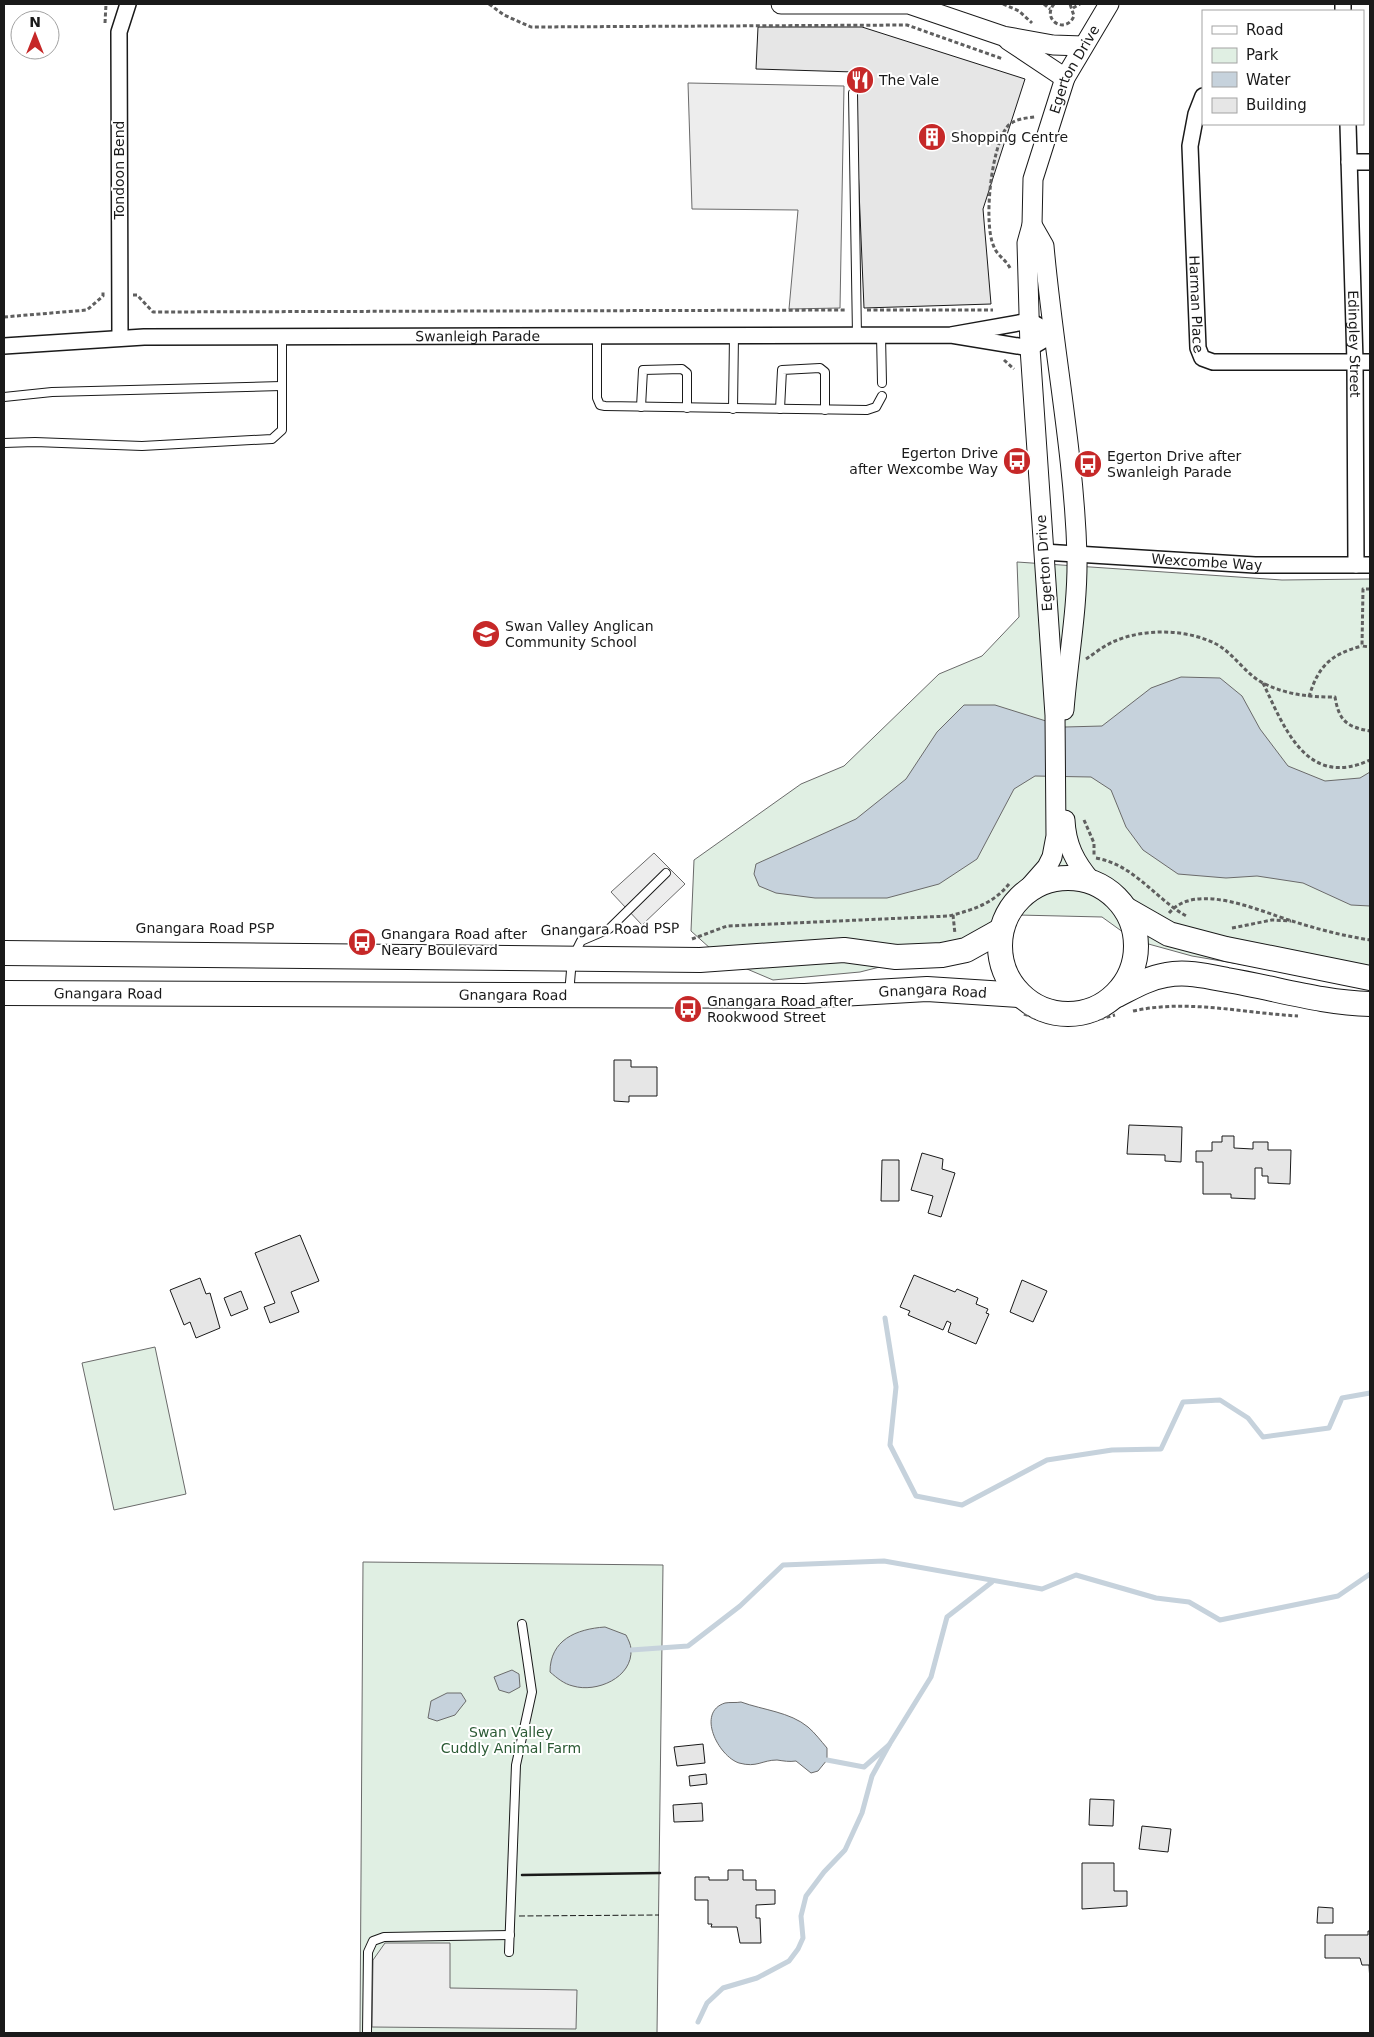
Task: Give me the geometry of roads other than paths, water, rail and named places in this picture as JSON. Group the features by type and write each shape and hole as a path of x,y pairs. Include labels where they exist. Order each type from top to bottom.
{"main road":[{"path":"1370,978 1226,949 1168,934 1127,910 1111,892 1091,881 1068,877 1018,886 1000,931 1000,954 1006,976 1020,995 1037,1007 1063,1014 1077,1014 1097,1008 1114,996 1145,981 1177,974 1248,983 1309,997 1351,1004 1370,1004"},
{"path":"1114,996 1129,978 1136,956 1135,932 1127,910"},
{"path":"4,953 700,960 844,950 896,957 923,956 966,950 1000,931"},
{"name":"Gnangara Road","path":"4,993 805,996 927,989 1020,995"}],"street":[{"name":"Tondoon Bend","path":"120,338 119,32 128,4"},
{"path":"781,4 909,4 1003,36 1059,45 1083,46"},
{"name":"Egerton Drive","path":"1018,886 1047,867 1052,857 1060,790 1060,715 1043,552 1030,348 1027,243 1032,225 1033,179 1065,78 1109,4"},
{"path":"1003,36 1065,78"},
{"name":"Harman Place","path":"1202,99 1196,114 1190,146 1198,348 1202,358 1213,362 1363,362"},
{"name":"Edingley Street","path":"1348,125 1363,362 1363,565"},
{"path":"1349,162 1370,162"},
{"name":"Egerton Drive","path":"1032,225 1044,246 1068,452 1077,554 1077,599 1060,715"},
{"path":"1030,321 1054,334"},
{"name":"Swanleigh Parade","path":"951,335 1030,321"},
{"path":"1030,348 1054,334"},
{"name":"Swanleigh Parade","path":"4,346 120,338 951,335 1030,348"},
{"name":"Wexcombe Way","path":"1043,552 1256,565 1363,565"},
{"name":"Egerton Drive","path":"1060,790 1066,837 1073,856 1091,881"}],"lane":[{"path":"852,93 857,335"},
{"path":"733,408 734,335"},
{"path":"880,335 882,383"},
{"path":"597,336 597,402 605,406 867,410 876,407 882,396"},
{"path":"4,443 35,442 142,446 272,439 282,430 282,337"},
{"path":"780,409 782,370 820,368 824,372 825,410"},
{"path":"641,407 643,370 682,369 686,373 687,408"},
{"path":"4,397 52,392 144,388 282,386"},
{"path":"569,996 572,959 581,941 609,929 666,872"},
{"path":"509,1952 516,1765 532,1692 522,1624"},
{"path":"367,2033 368,1952 373,1941 384,1937 510,1934"}],"water":[{"path":"1181,677 1220,678 1242,696 1260,729 1288,766 1325,781 1360,778 1370,772 1370,906 1351,905 1303,883 1257,876 1226,878 1178,874 1143,850 1126,827 1111,790 1091,777 1035,776 1014,789 977,859 939,884 887,898 815,898 776,893 759,886 754,874 756,864 856,819 906,779 937,732 964,705 995,705 1065,727 1102,726 1151,688"},
{"path":"605,1627 626,1635 631,1649 630,1659 620,1675 602,1685 582,1688 567,1684 550,1672 551,1661 555,1652 567,1638 584,1630"},
{"path":"512,1670 519,1674 520,1687 509,1693 499,1690 494,1677"},
{"path":"447,1693 461,1693 466,1701 455,1715 437,1721 428,1718 431,1701"},
{"path":"741,1702 785,1715 801,1722 811,1729 827,1748 827,1760 818,1771 811,1773 796,1761 772,1760 750,1765 731,1759 724,1752 713,1734 712,1715 716,1708 725,1703"}],"waterway":[{"path":"885,1318 896,1387 890,1445 916,1496 962,1505 1047,1460 1112,1450 1161,1449 1183,1402 1220,1400 1248,1418 1263,1437 1329,1428 1342,1398 1370,1393"},
{"path":"631,1650 688,1646 740,1606 783,1565 884,1561 1042,1589 1076,1575 1156,1598 1189,1602 1220,1620 1338,1596 1370,1574"},
{"path":"827,1760 864,1767 889,1745 931,1677 947,1617 992,1582"},
{"path":"698,2022 707,2003 723,1988 757,1978 789,1961 798,1949 803,1938 801,1916 806,1896 824,1872 845,1850 862,1813 872,1776 889,1745"}],"place":[{"name":"The Vale","path":"860,80"},
{"name":"Shopping Centre","path":"932,137"},
{"name":"Egerton Drive after Wexcombe Way","path":"1017,461"},
{"name":"Egerton Drive after Swanleigh Parade","path":"1088,464"},
{"name":"Swan Valley Anglican Community School","path":"486,634"},
{"name":"Gnangara Road after Neary Boulevard","path":"362,942"},
{"name":"Gnangara Road after Rookwood Street","path":"688,1009"}],"park label":[{"name":"Swan Valley Cuddly Animal Farm","path":"511,1740"}]}
